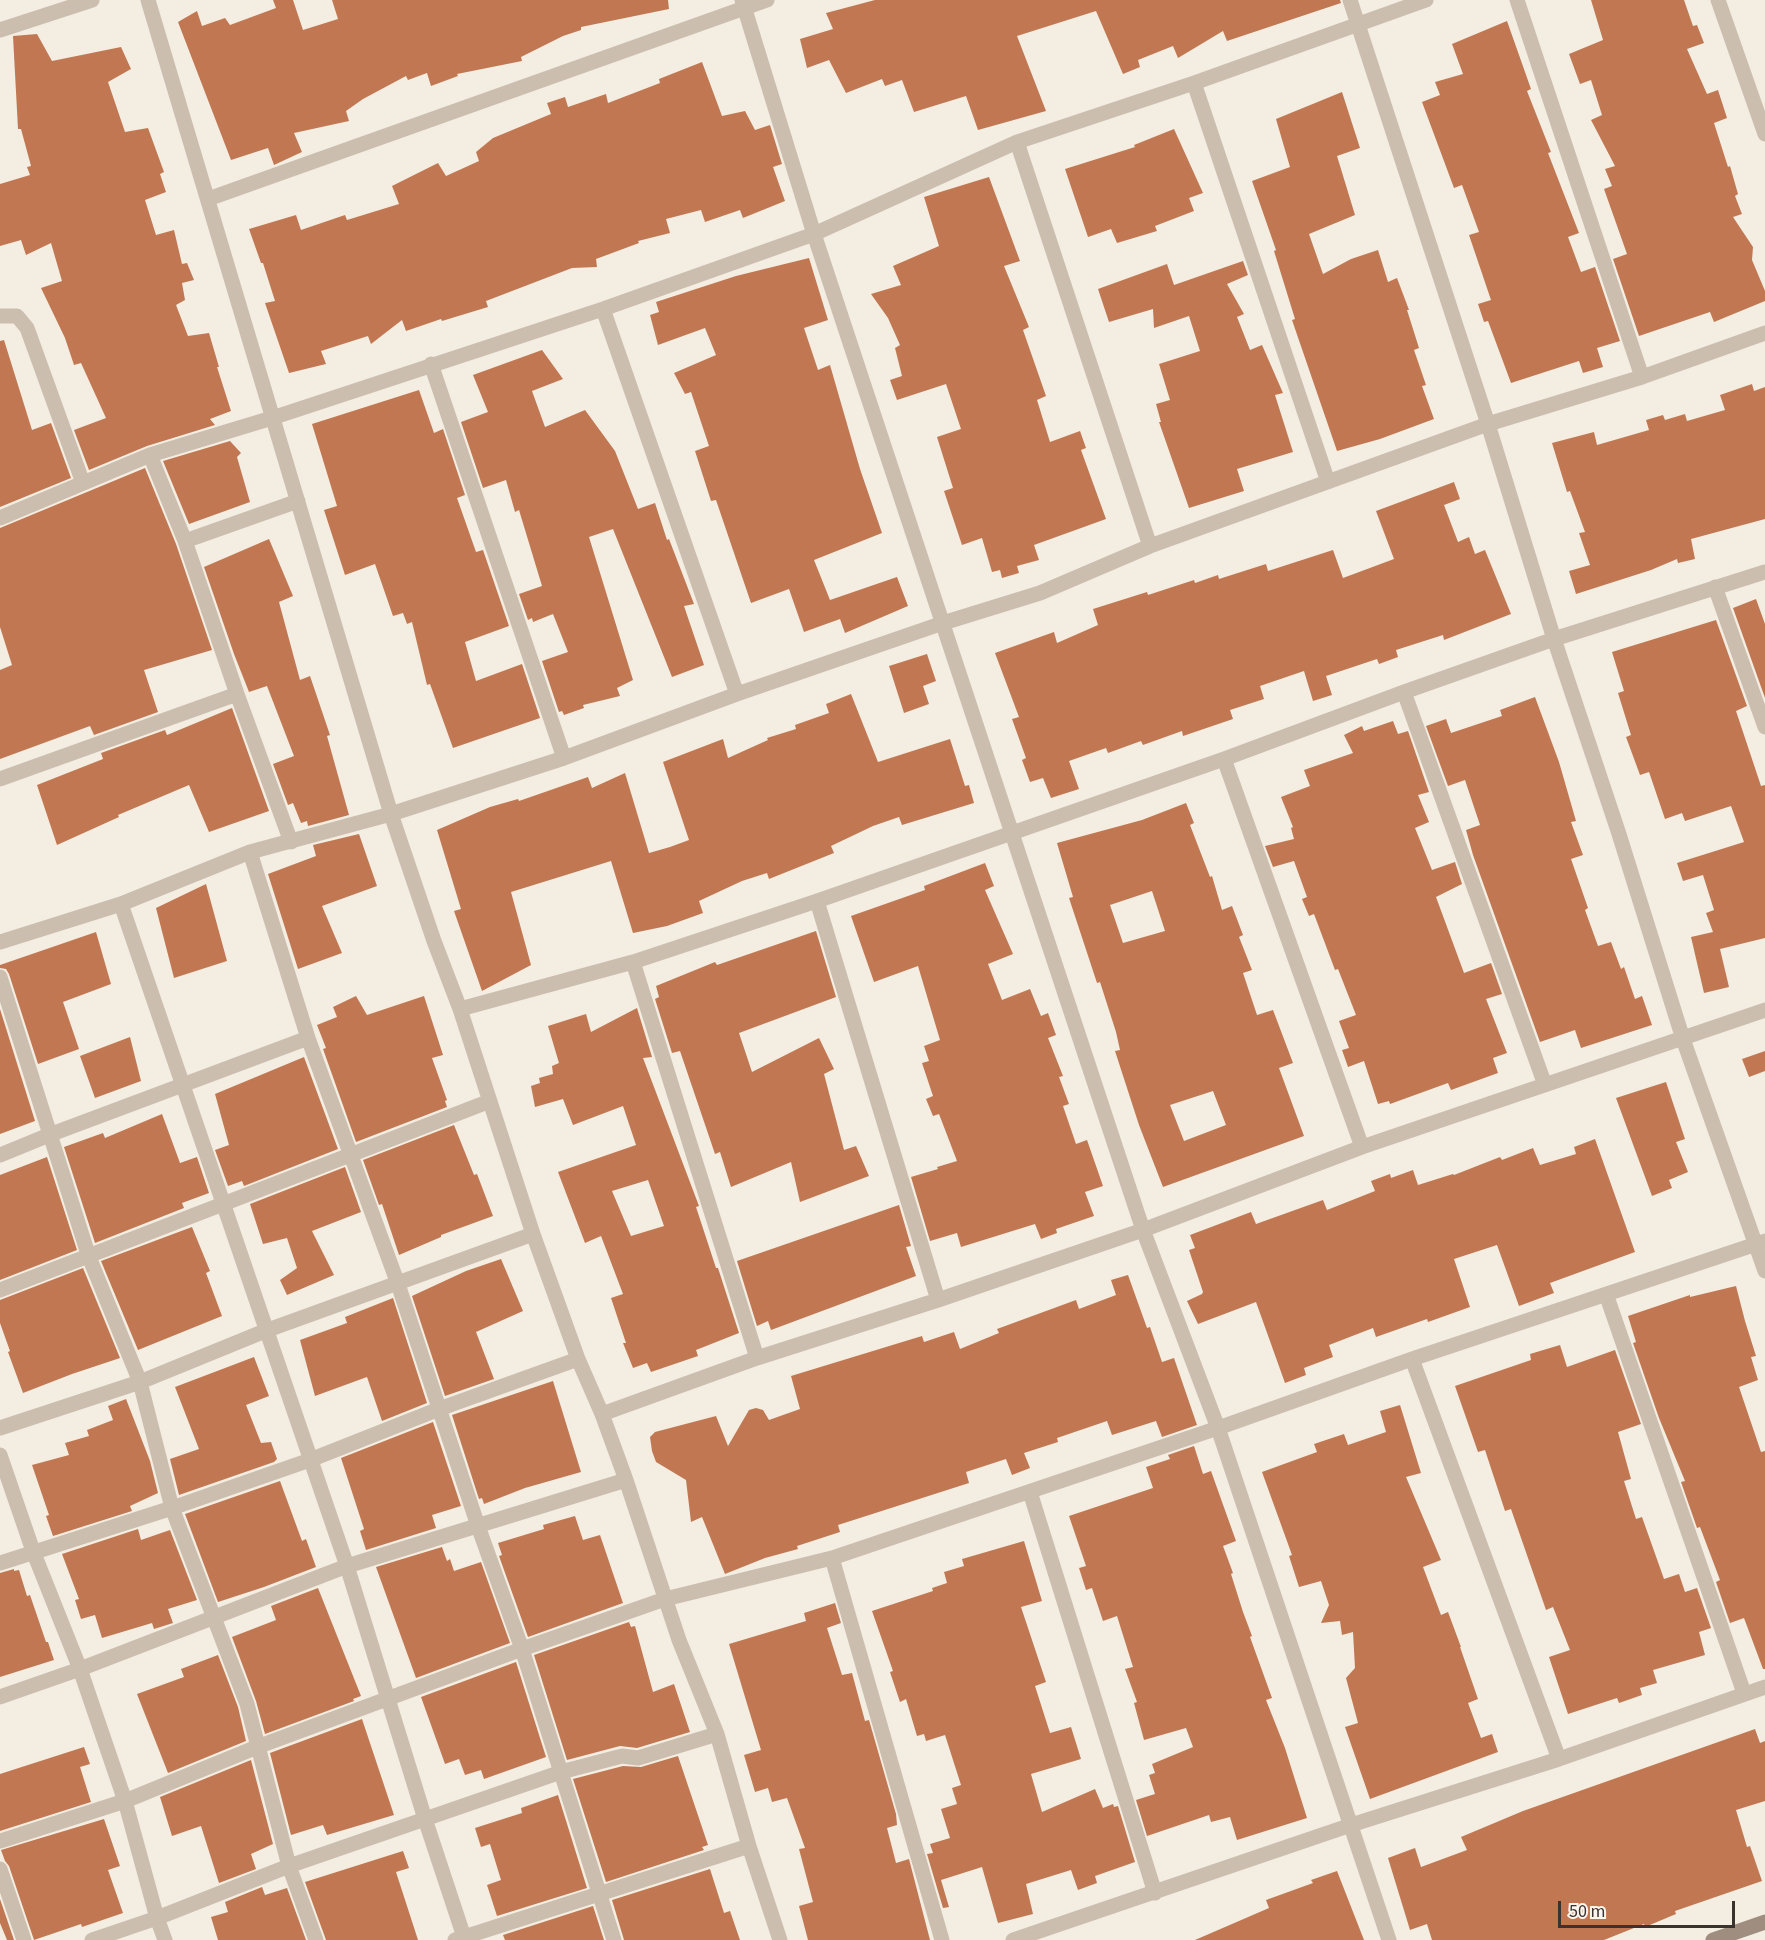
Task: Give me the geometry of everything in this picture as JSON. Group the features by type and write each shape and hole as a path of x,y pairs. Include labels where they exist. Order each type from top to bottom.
{"main road":[{"path":"1713,1940 1765,1922"}],"street":[{"path":"0,30 92,0"},
{"path":"148,0 391,814 434,941 460,1009 533,1234 578,1359 602,1414 626,1480 679,1640 717,1734 749,1846 780,1940"},
{"path":"208,199 743,4 767,0"},
{"path":"1350,0 1488,424 1554,639 1619,834 1683,1039 1761,1242 1765,1271"},
{"path":"0,518 150,455 273,418 603,309 814,234 1017,142 1194,83 1426,0"},
{"path":"1517,0 1642,377"},
{"path":"1718,0 1765,134"},
{"path":"743,4 814,234 1143,1230 1218,1428 1389,1940"},
{"path":"1194,83 1328,482"},
{"path":"1017,142 1150,546"},
{"path":"603,309 737,694"},
{"path":"0,316 17,316 27,328 83,483"},
{"path":"0,942 121,904 250,852 391,814 564,758 737,694 943,623 1040,593 1150,546 1488,424 1642,377 1765,333"},
{"path":"431,364 564,758"},
{"path":"150,455 186,541 237,694 291,842"},
{"path":"186,541 298,501"},
{"path":"460,1009 633,962 817,901 1224,759 1554,639 1765,572"},
{"path":"1715,588 1765,727"},
{"path":"1404,692 1545,1085"},
{"path":"0,779 237,694"},
{"path":"1224,759 1362,1148"},
{"path":"250,852 308,1038 398,1284 478,1526 522,1649 614,1940"},
{"path":"817,901 938,1300"},
{"path":"121,904 347,1566 461,1939 749,1846"},
{"path":"633,962 757,1358"},
{"path":"0,977 89,1257 140,1382 172,1508 246,1704 289,1866 316,1940"},
{"path":"602,1414 757,1358 938,1300 1143,1230 1362,1148 1765,1010"},
{"path":"0,1155 308,1038"},
{"path":"0,1290 490,1101"},
{"path":"0,1428 140,1382 265,1331 533,1234"},
{"path":"0,1841 125,1801 257,1747 387,1698 665,1599 831,1558 1761,1242"},
{"path":"1606,1294 1744,1693"},
{"path":"0,1563 172,1508 310,1460 439,1409 578,1359"},
{"path":"1412,1359 1559,1759"},
{"path":"0,1455 33,1551 80,1669 125,1801 165,1940"},
{"path":"0,1697 80,1669 347,1566 626,1480"},
{"path":"1030,1492 1155,1893"},
{"path":"831,1558 942,1940"},
{"path":"1013,1940 1351,1825 1559,1759 1765,1687"},
{"path":"92,1940 157,1918 289,1866 561,1772 622,1756 638,1758 717,1734"},
{"path":"0,1869 24,1940"}],"building":[{"path":"273,0 293,0 303,30 338,19 332,0 668,0 669,9 581,27 581,30 563,36 521,57 522,61 457,74 458,76 431,86 427,73 408,80 406,76 346,111 349,121 294,133 302,152 274,165 268,148 231,160 178,22 197,11 202,26 225,18 230,25 276,8"},
{"path":"875,0 1340,0 1341,3 1227,41 1223,31 1178,58 1173,46 1138,60 1140,67 1123,74 1096,11 1017,36 1046,111 978,130 966,96 914,112 902,80 885,86 882,79 846,93 829,60 807,68 800,39 833,29 826,13"},
{"path":"1591,0 1684,0 1693,26 1697,25 1704,43 1687,49 1707,94 1718,90 1727,118 1714,123 1738,194 1735,196 1742,214 1733,217 1753,247 1752,260 1765,291 1765,301 1714,322 1710,312 1639,336 1613,259 1627,254 1604,189 1612,186 1605,169 1615,166 1591,120 1602,115 1591,80 1580,84 1569,54 1603,40"},
{"path":"1507,21 1531,89 1527,91 1551,152 1548,153 1579,233 1568,237 1581,272 1595,267 1620,341 1597,348 1603,367 1583,373 1579,361 1511,383 1488,321 1484,322 1478,304 1491,300 1469,235 1479,232 1462,185 1454,188 1422,102 1440,95 1435,82 1463,74 1452,44"},
{"path":"37,34 52,61 121,47 131,69 108,82 125,132 148,128 164,172 160,174 166,192 145,200 156,235 174,230 182,264 187,263 194,280 182,283 185,300 176,305 188,336 209,333 231,411 210,419 215,425 147,446 89,470 74,430 106,418 81,363 74,365 65,338 41,288 62,281 51,243 26,255 21,240 0,246 0,184 30,175 27,167 31,166 21,129 18,129 13,36"},
{"path":"702,62 722,116 745,111 755,130 770,125 782,164 773,167 785,201 743,218 740,210 705,222 701,210 666,219 670,233 638,241 639,243 596,259 597,267 572,268 486,301 488,307 406,331 402,320 371,344 368,336 321,351 326,364 289,373 265,303 275,301 249,229 296,215 301,230 345,215 347,220 399,204 392,186 438,163 446,176 479,161 476,152 493,138 551,114 547,103 565,97 568,107 606,94 608,103 660,83 659,79"},
{"path":"1342,92 1360,148 1337,156 1355,215 1309,234 1323,274 1351,259 1378,250 1388,282 1397,278 1409,310 1407,310 1419,348 1414,350 1426,385 1422,386 1434,419 1380,439 1337,451 1292,320 1295,319 1274,251 1276,250 1252,181 1290,167 1276,119"},
{"path":"1174,129 1203,193 1189,198 1194,211 1155,226 1157,231 1117,243 1111,229 1088,237 1065,169 1135,147 1134,145"},
{"path":"989,177 1020,261 1004,266 1029,327 1023,330 1046,396 1037,400 1050,442 1080,431 1086,448 1081,450 1106,519 1034,545 1039,560 1017,566 1019,573 1002,578 1000,570 992,572 982,538 962,545 944,491 953,488 937,437 961,429 946,384 897,400 890,380 902,376 895,348 900,345 888,318 871,294 901,285 893,266 939,246 924,197"},
{"path":"809,258 828,320 804,328 818,370 830,365 860,469 882,533 814,560 830,600 897,577 908,606 845,633 840,619 804,632 789,589 751,603 716,500 711,501 695,451 709,446 691,392 685,394 674,373 716,355 705,328 658,345 650,315 659,312 656,302 736,276"},
{"path":"1243,261 1248,275 1227,284 1244,314 1237,317 1250,350 1262,345 1283,393 1275,395 1293,452 1237,469 1244,491 1189,508 1159,422 1161,422 1156,404 1170,400 1159,364 1200,351 1189,316 1154,328 1153,309 1109,322 1098,289 1167,264 1174,285"},
{"path":"4,340 32,430 51,423 71,478 0,507 0,341"},
{"path":"542,350 563,379 532,391 545,427 585,410 615,451 638,509 655,503 667,540 669,539 694,604 684,606 704,665 672,677 613,529 589,537 633,680 617,688 620,696 583,705 584,708 564,715 562,711 559,712 542,661 568,652 553,614 533,622 532,618 528,620 519,594 542,586 519,510 515,512 506,480 483,488 461,422 488,412 473,375"},
{"path":"1752,384 1754,391 1765,387 1765,519 1691,539 1695,559 1678,563 1677,559 1651,570 1576,594 1569,571 1590,565 1579,533 1585,532 1570,491 1567,492 1552,443 1594,432 1597,445 1649,430 1646,420 1663,415 1665,420 1685,414 1687,421 1725,410 1720,395"},
{"path":"419,390 434,433 443,429 465,495 457,498 476,552 483,550 509,626 465,642 476,681 522,664 540,718 453,748 430,684 427,685 412,622 407,624 403,613 393,616 375,564 345,575 324,510 337,506 312,424"},
{"path":"230,441 241,453 237,457 250,502 189,524 163,461"},
{"path":"145,468 176,544 212,650 144,670 158,712 94,735 90,726 0,759 0,670 12,665 0,627 0,528"},
{"path":"1454,482 1460,499 1444,505 1458,542 1469,537 1475,554 1485,550 1511,614 1444,640 1443,635 1396,650 1398,657 1379,664 1377,659 1326,676 1332,695 1313,701 1304,671 1260,686 1264,699 1230,710 1233,719 1183,736 1182,731 1143,745 1141,741 1108,753 1106,748 1069,761 1079,789 1051,798 1043,778 1030,782 1022,760 1026,758 1012,719 1019,717 995,653 1054,632 1057,643 1098,625 1093,609 1194,580 1195,583 1218,575 1219,579 1266,564 1268,571 1333,550 1343,578 1394,559 1376,511"},
{"path":"269,539 293,596 279,602 300,680 310,676 330,735 327,736 349,815 308,826 307,821 301,823 293,803 288,805 273,764 294,756 267,686 249,692 204,567"},
{"path":"1756,599 1765,624 1765,698 1733,608"},
{"path":"1716,620 1747,706 1736,711 1761,786 1765,785 1765,938 1720,949 1729,987 1704,993 1691,937 1713,932 1706,913 1714,910 1703,875 1683,881 1677,863 1744,842 1731,806 1685,821 1682,813 1665,819 1649,772 1640,775 1626,737 1631,735 1618,693 1624,691 1612,652"},
{"path":"927,654 936,681 923,686 929,704 904,713 889,666"},
{"path":"851,694 878,762 950,739 965,786 969,785 974,803 902,825 899,817 873,826 831,846 834,853 769,879 767,873 742,881 699,901 703,913 667,926 633,933 611,861 511,892 531,965 482,991 454,911 461,909 437,830 490,807 518,799 519,801 588,777 592,788 625,773 649,853 670,847 689,840 663,762 723,739 728,758 768,740 767,738 796,729 795,725 829,713 826,704"},
{"path":"1535,697 1559,762 1576,821 1571,822 1583,855 1571,859 1588,908 1585,910 1598,946 1611,942 1621,969 1624,967 1635,999 1642,996 1652,1025 1581,1048 1575,1030 1540,1042 1473,855 1466,830 1480,825 1465,780 1448,786 1426,726 1446,719 1451,733 1502,716 1500,710"},
{"path":"232,708 269,811 209,832 189,785 118,815 119,817 57,845 37,785 103,759 101,753 165,730 167,735"},
{"path":"1393,721 1398,734 1408,731 1429,792 1418,795 1429,822 1415,828 1432,870 1455,862 1462,884 1436,897 1464,973 1491,963 1502,994 1486,999 1507,1053 1493,1058 1498,1073 1451,1090 1448,1083 1390,1104 1389,1101 1378,1104 1364,1061 1348,1067 1342,1050 1349,1048 1339,1021 1356,1015 1338,969 1335,970 1314,914 1309,916 1302,899 1307,897 1294,861 1273,867 1265,846 1294,839 1291,828 1293,827 1281,797 1310,786 1304,770 1353,753 1344,735 1362,726 1364,731"},
{"path":"1186,803 1194,823 1190,825 1210,877 1212,876 1222,910 1232,906 1243,935 1239,937 1252,970 1243,973 1257,1015 1273,1010 1293,1063 1279,1068 1304,1136 1163,1187 1139,1125 1115,1051 1120,1050 1116,1032 1069,898 1073,897 1057,843 1142,820","holes":["1152,891 1165,931 1123,943 1110,905","1213,1091 1226,1125 1184,1141 1170,1105"]},
{"path":"359,834 377,886 322,906 342,953 298,969 268,874 316,856 313,845"},
{"path":"985,863 994,886 985,890 1013,954 988,964 1002,1000 1030,989 1041,1016 1048,1013 1056,1035 1048,1038 1063,1076 1059,1077 1069,1104 1063,1106 1076,1144 1087,1140 1103,1186 1085,1192 1094,1216 1056,1229 1057,1233 1041,1239 1035,1224 961,1247 957,1233 930,1241 911,1177 957,1161 939,1114 933,1116 926,1099 933,1096 922,1063 929,1061 924,1046 940,1040 918,966 874,982 851,916 925,890 924,886"},
{"path":"206,884 227,961 174,978 156,908"},
{"path":"816,931 836,997 739,1033 752,1072 819,1038 834,1069 824,1074 844,1150 856,1146 869,1176 800,1202 791,1162 731,1187 720,1152 715,1154 680,1051 672,1053 655,999 659,997 656,986 715,962 717,965"},
{"path":"96,932 111,984 63,1002 79,1049 38,1064 9,974 6,969 0,968 0,965"},
{"path":"356,996 367,1015 424,996 443,1055 432,1058 447,1100 445,1101 447,1107 356,1142 323,1049 326,1048 317,1025 337,1017 333,1007"},
{"path":"637,1008 652,1057 643,1058 699,1206 696,1207 739,1333 696,1350 698,1356 651,1372 647,1363 633,1368 623,1343 626,1343 611,1298 623,1294 601,1236 585,1243 558,1172 636,1145 623,1106 573,1125 563,1099 535,1107 531,1086 540,1083 539,1078 553,1074 552,1066 559,1063 548,1026 586,1014 591,1032","holes":["648,1180 664,1226 631,1236 612,1191"]},
{"path":"0,1009 35,1121 0,1134"},
{"path":"130,1037 141,1081 95,1098 80,1056"},
{"path":"1765,1051 1765,1071 1749,1077 1742,1059"},
{"path":"304,1057 338,1149 244,1186 242,1181 228,1186 215,1150 229,1145 215,1094"},
{"path":"1666,1082 1685,1139 1676,1142 1688,1172 1669,1180 1672,1188 1652,1196 1616,1098"},
{"path":"162,1114 180,1163 197,1157 209,1193 182,1203 184,1208 95,1243 64,1147 103,1133 105,1138"},
{"path":"454,1125 474,1175 477,1174 493,1216 441,1235 441,1237 399,1255 382,1204 379,1205 363,1160"},
{"path":"1595,1139 1635,1252 1550,1283 1554,1293 1519,1306 1497,1245 1454,1259 1470,1307 1376,1337 1373,1328 1329,1345 1333,1357 1304,1368 1306,1375 1285,1383 1256,1302 1198,1324 1187,1301 1203,1292 1189,1250 1195,1248 1190,1235 1251,1212 1256,1224 1323,1200 1327,1210 1375,1191 1371,1181 1390,1174 1391,1178 1413,1170 1418,1185 1454,1175 1500,1157 1502,1160 1533,1148 1540,1165 1576,1154 1574,1147"},
{"path":"47,1157 77,1250 0,1280 0,1175"},
{"path":"345,1167 361,1212 312,1231 334,1275 287,1295 280,1280 297,1268 287,1238 263,1244 250,1204"},
{"path":"899,1205 911,1246 906,1247 916,1276 771,1330 768,1321 757,1326 737,1261"},
{"path":"192,1227 210,1271 206,1273 222,1316 138,1350 101,1261"},
{"path":"501,1259 523,1311 476,1332 494,1379 445,1396 412,1296 466,1271"},
{"path":"83,1268 120,1358 23,1393 0,1323 0,1300"},
{"path":"1128,1275 1162,1362 1174,1358 1197,1425 1162,1437 1156,1421 1112,1435 1107,1421 1057,1438 1058,1442 1024,1453 1030,1468 1012,1475 1006,1459 966,1472 969,1483 838,1525 840,1532 725,1574 702,1517 691,1522 686,1480 656,1462 650,1437 655,1432 716,1416 728,1446 749,1410 756,1408 763,1410 769,1420 800,1409 791,1376 922,1336 924,1342 954,1332 960,1349 999,1333 997,1329 1076,1300 1079,1309 1116,1295 1111,1280"},
{"path":"1736,1286 1756,1356 1751,1357 1758,1380 1739,1387 1761,1452 1765,1451 1765,1669 1763,1669 1744,1618 1730,1623 1716,1582 1720,1580 1700,1527 1697,1528 1681,1482 1685,1481 1659,1418 1633,1343 1636,1342 1628,1316 1690,1295 1690,1297"},
{"path":"393,1298 427,1403 382,1421 367,1377 315,1396 300,1340 347,1323 345,1317"},
{"path":"1560,1345 1567,1367 1615,1350 1641,1424 1618,1432 1631,1479 1624,1481 1636,1519 1642,1517 1664,1579 1679,1574 1685,1592 1697,1588 1711,1628 1699,1632 1705,1655 1653,1670 1657,1683 1640,1688 1642,1695 1619,1703 1617,1698 1568,1714 1549,1657 1570,1650 1553,1607 1546,1610 1511,1509 1505,1511 1485,1450 1478,1452 1455,1386 1531,1360 1530,1354"},
{"path":"254,1357 269,1396 246,1405 261,1443 271,1442 277,1459 179,1495 170,1459 199,1449 175,1387"},
{"path":"553,1381 581,1472 525,1488 484,1504 482,1498 479,1499 452,1415"},
{"path":"126,1399 150,1461 158,1493 130,1506 132,1511 53,1536 46,1516 49,1515 32,1465 69,1455 65,1443 89,1436 87,1430 113,1420 108,1406"},
{"path":"1400,1405 1421,1473 1406,1477 1441,1560 1423,1567 1441,1615 1448,1612 1461,1647 1478,1699 1468,1703 1481,1738 1492,1734 1498,1752 1370,1799 1345,1727 1358,1723 1346,1678 1355,1668 1353,1632 1342,1635 1340,1621 1321,1623 1329,1605 1321,1581 1299,1587 1289,1556 1292,1555 1262,1472 1317,1452 1314,1444 1344,1434 1348,1445 1386,1432 1380,1411"},
{"path":"433,1422 461,1506 432,1515 436,1528 366,1550 360,1531 364,1529 341,1458"},
{"path":"1194,1446 1203,1474 1211,1471 1236,1541 1223,1546 1252,1636 1250,1637 1272,1698 1266,1700 1285,1748 1307,1818 1237,1840 1230,1817 1211,1822 1209,1815 1147,1836 1136,1800 1155,1794 1149,1775 1155,1773 1152,1764 1193,1747 1186,1728 1144,1740 1134,1703 1137,1702 1125,1669 1133,1667 1117,1616 1103,1621 1092,1588 1086,1590 1079,1568 1086,1566 1069,1516 1153,1488 1146,1467 1170,1459 1168,1455"},
{"path":"280,1481 302,1541 306,1539 316,1567 218,1602 185,1514"},
{"path":"575,1516 583,1540 600,1535 623,1603 528,1637 499,1556 502,1555 498,1543 544,1529 543,1525"},
{"path":"138,1529 141,1540 170,1530 197,1600 168,1609 173,1623 154,1629 152,1623 102,1638 95,1615 81,1619 75,1600 79,1599 62,1554"},
{"path":"1024,1541 1042,1601 1021,1607 1046,1682 1035,1686 1050,1733 1071,1727 1081,1759 1031,1774 1042,1812 1095,1789 1103,1808 1113,1804 1114,1807 1118,1806 1135,1862 1095,1876 1097,1883 1078,1890 1071,1870 1026,1884 1033,1914 998,1923 982,1867 941,1880 949,1907 943,1908 927,1854 933,1853 930,1844 950,1838 941,1809 957,1804 952,1788 961,1785 945,1735 926,1741 924,1734 917,1736 906,1699 900,1702 890,1672 893,1671 872,1611 933,1591 932,1588 947,1583 944,1572 964,1566 962,1559"},
{"path":"442,1547 454,1571 481,1562 510,1643 416,1678 376,1567"},
{"path":"14,1569 14,1571 19,1570 27,1596 30,1595 54,1660 0,1677 0,1573"},
{"path":"318,1588 361,1696 353,1699 354,1701 265,1734 256,1701 232,1637 276,1620 271,1606"},
{"path":"835,1603 841,1623 827,1628 842,1675 852,1673 865,1721 869,1720 896,1814 897,1825 887,1828 896,1863 909,1859 930,1940 808,1940 799,1906 813,1902 799,1849 805,1848 787,1798 772,1802 768,1788 755,1792 744,1755 761,1750 729,1644 806,1621 804,1613"},
{"path":"629,1622 631,1627 635,1626 653,1692 674,1684 690,1732 637,1748 620,1746 567,1760 534,1655"},
{"path":"218,1655 238,1707 246,1741 168,1773 137,1694 184,1677 181,1669"},
{"path":"516,1662 546,1757 484,1779 481,1770 465,1775 459,1759 445,1764 421,1697"},
{"path":"362,1719 394,1815 327,1835 323,1825 291,1835 270,1753"},
{"path":"1755,1729 1760,1743 1765,1741 1765,1801 1736,1810 1747,1847 1750,1846 1762,1881 1675,1911 1676,1914 1645,1927 1644,1924 1604,1940 1432,1940 1427,1924 1410,1930 1388,1858 1415,1848 1421,1867 1467,1850 1461,1837 1523,1811"},
{"path":"84,1747 90,1764 80,1767 91,1802 0,1831 0,1774"},
{"path":"678,1756 708,1845 702,1847 704,1850 606,1882 573,1779 623,1766 641,1767"},
{"path":"251,1760 273,1844 251,1854 256,1869 219,1883 201,1826 172,1836 160,1797"},
{"path":"558,1795 587,1888 497,1916 487,1885 501,1880 490,1844 481,1847 475,1828 522,1813 521,1808"},
{"path":"104,1819 120,1866 108,1870 123,1913 34,1940 9,1866 1,1850"},
{"path":"403,1851 409,1868 396,1872 418,1940 326,1940 305,1882"},
{"path":"710,1869 724,1913 730,1911 740,1940 624,1940 612,1900"},
{"path":"1337,1871 1364,1940 1195,1940 1269,1908 1266,1900 1313,1883 1311,1880"},
{"path":"262,1887 265,1895 287,1888 306,1940 218,1940 211,1917 228,1912 225,1902"},
{"path":"0,1899 14,1940 7,1940 0,1923"},
{"path":"593,1906 604,1940 505,1940 503,1935"}]}
